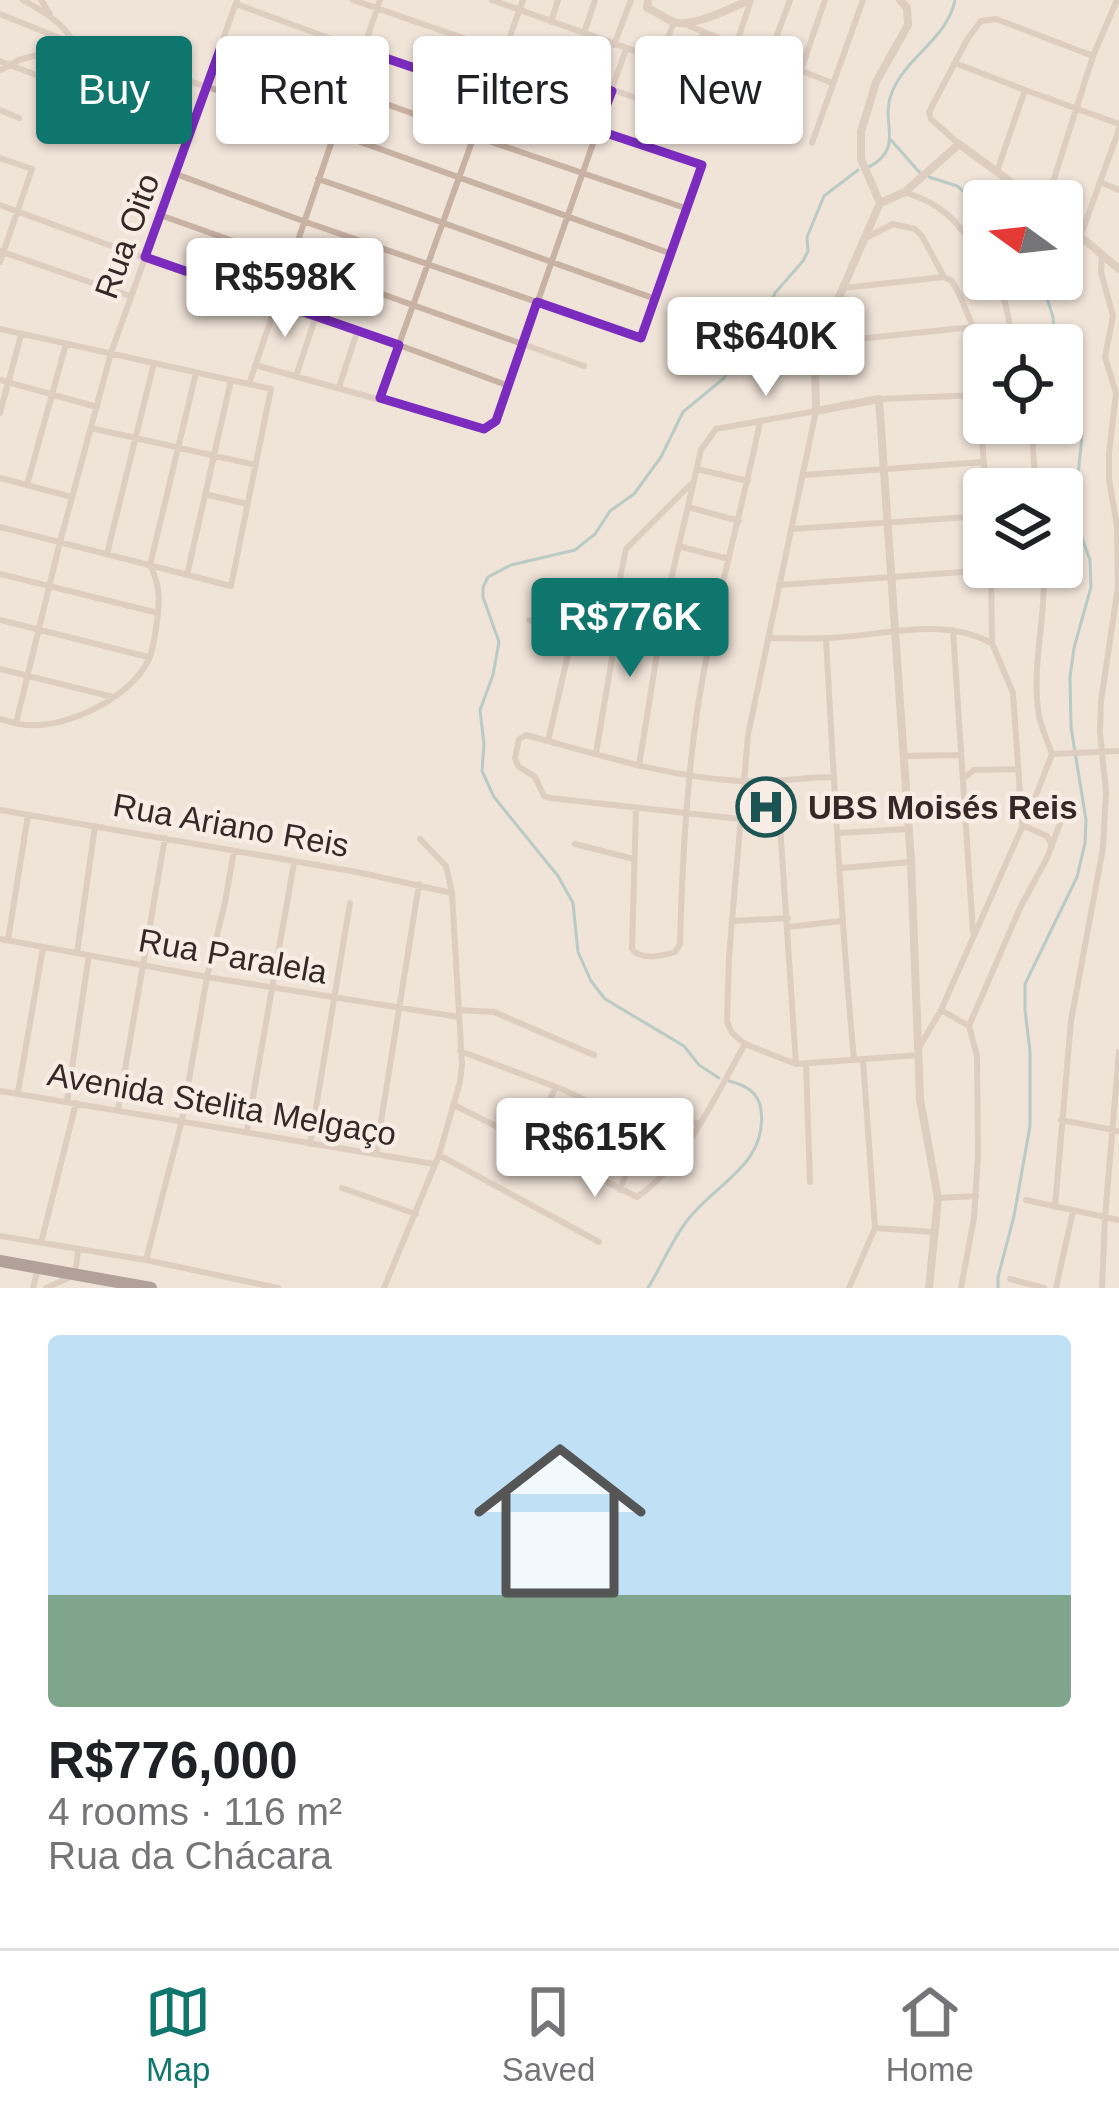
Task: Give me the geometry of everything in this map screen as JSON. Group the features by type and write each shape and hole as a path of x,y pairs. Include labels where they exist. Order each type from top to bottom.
{"highway":[{"path":"0,1261 151,1288"}],"street":[{"path":"22,0 52,17 70,36"},
{"path":"41,0 52,17"},
{"path":"353,0 378,4 460,36"},
{"path":"492,0 635,52"},
{"path":"509,36 523,0"},
{"path":"551,22 559,0"},
{"path":"584,33 595,0"},
{"path":"614,45 631,0"},
{"path":"677,22 698,20 750,0"},
{"path":"739,36 750,0"},
{"path":"776,36 790,0"},
{"path":"803,64 825,0"},
{"path":"812,143 863,0"},
{"path":"880,203 861,159 861,132 876,82 909,16 900,0"},
{"path":"1054,180 1093,56 1117,0"},
{"path":"236,2 325,36"},
{"name":"Rua Oito","path":"225,36 236,2"},
{"path":"367,36 378,4"},
{"path":"648,4 711,36"},
{"path":"0,14 55,36"},
{"path":"1009,180 959,144 928,112 981,21 996,19 1093,56"},
{"path":"671,36 677,22"},
{"path":"626,49 612,91 635,99"},
{"path":"0,66 36,57"},
{"name":"Rua Oito","path":"16,723 111,352 216,59"},
{"path":"954,62 1119,126 1083,229"},
{"path":"10,65 36,75"},
{"path":"803,71 832,83"},
{"path":"192,82 216,90"},
{"path":"997,171 1024,90"},
{"path":"0,110 19,118"},
{"path":"176,174 641,338 702,165 611,135"},
{"path":"249,384 330,144"},
{"path":"361,144 672,254"},
{"path":"380,398 471,144"},
{"path":"498,144 688,209"},
{"path":"255,365 484,429 496,421 592,144"},
{"path":"920,1050 796,1064 745,1044 727,1022 728,956 748,735 816,411 819,343 880,203 905,192 959,144"},
{"path":"0,158 32,170 0,262"},
{"path":"318,178 656,299"},
{"path":"1100,182 1119,190"},
{"path":"905,192 935,204 963,230"},
{"path":"0,205 508,386"},
{"path":"160,215 584,366"},
{"path":"864,239 893,224 914,229 944,277"},
{"path":"1083,237 1119,268"},
{"path":"2,251 130,296"},
{"path":"1055,1208 1071,1021 1103,848 1106,792 1100,733 1118,587 1118,526 1109,479 1117,382 1105,357 1116,316 1101,272 1102,254"},
{"path":"843,288 944,277 952,281 972,324"},
{"path":"296,376 315,319"},
{"path":"0,328 271,389 231,586 0,527"},
{"path":"819,343 963,328"},
{"path":"339,387 357,332"},
{"path":"0,413 4,382 22,334"},
{"path":"27,485 66,344"},
{"path":"107,554 154,363"},
{"path":"0,719 32,726 73,717 117,698 149,658 159,585 150,566 196,374"},
{"path":"187,574 231,380"},
{"path":"4,382 97,407"},
{"path":"639,766 664,610 706,439 716,429 879,399 963,395"},
{"path":"879,399 910,862 920,1099 938,1198 929,1288"},
{"path":"636,808 632,950 640,956 664,956 680,944 685,814 698,710 760,422"},
{"path":"91,428 256,465"},
{"path":"983,444 984,468"},
{"path":"803,475 984,462"},
{"path":"697,469 748,481"},
{"path":"0,478 72,497"},
{"path":"596,753 626,549 694,481"},
{"path":"205,494 248,504"},
{"path":"688,507 739,521"},
{"path":"792,529 963,517"},
{"path":"678,546 729,559"},
{"path":"779,586 963,571"},
{"path":"0,574 158,614"},
{"path":"556,584 714,626"},
{"path":"991,588 992,643 1013,693 1022,825"},
{"path":"920,1050 1052,754 1038,714 1036,691 1044,588"},
{"path":"545,740 584,590"},
{"path":"0,620 149,658"},
{"path":"529,620 573,633"},
{"path":"770,638 826,639 952,629 992,643"},
{"path":"952,629 974,936"},
{"path":"826,639 842,921 875,1228 849,1288"},
{"path":"0,669 117,698"},
{"path":"740,819 544,796 535,777 521,770 515,758 519,739 526,735 690,776 744,782 834,776"},
{"path":"1052,754 1119,752"},
{"path":"903,756 959,755"},
{"path":"963,779 974,770 1018,769"},
{"path":"777,780 796,1064"},
{"name":"Rua Ariano Reis","path":"0,810 452,892"},
{"path":"4,940 28,815"},
{"path":"961,1288 976,1196 978,1084 969,1026 1064,815"},
{"path":"1022,825 1047,836 1052,846"},
{"path":"76,953 95,826"},
{"path":"839,833 908,829"},
{"path":"118,1110 165,838"},
{"path":"384,1288 439,1155 462,1064 452,892 446,866 420,839"},
{"path":"575,844 634,860"},
{"path":"146,1260 182,1120 234,851"},
{"path":"842,868 910,862"},
{"path":"247,1132 294,863"},
{"path":"375,1154 418,884"},
{"path":"310,1144 350,903"},
{"path":"733,921 842,921"},
{"name":"Rua Paralela","path":"4,940 336,997 459,1013 494,1012 593,1054"},
{"path":"18,1094 43,948"},
{"path":"41,1243 72,1102 89,955"},
{"path":"941,1010 969,1026"},
{"path":"455,1105 637,1197 681,1153 745,1044"},
{"path":"460,1051 634,1123 698,1123"},
{"path":"1102,1288 1119,1052"},
{"path":"806,1064 810,1182"},
{"path":"528,1142 556,1087"},
{"name":"Avenida Stelita Melgaço","path":"0,1091 435,1164"},
{"path":"1061,1120 1115,1131"},
{"path":"620,1190 645,1122"},
{"path":"439,1155 599,1242"},
{"path":"342,1188 416,1214"},
{"path":"938,1198 976,1196"},
{"path":"1026,1201 1119,1220"},
{"path":"1056,1288 1073,1211"},
{"path":"875,1228 935,1232"},
{"path":"0,1236 278,1288"},
{"path":"46,1288 75,1275 78,1249"},
{"path":"33,1288 38,1268"},
{"path":"1010,1280 1044,1288"}],"highlighted area":[{"path":"222,44 349,89 362,50 488,93 503,53 612,91 597,130 702,165 641,338 537,302 496,421 484,429 380,398 399,345 145,257"}],"waterway":[{"path":"869,167 889,143 892,92 944,26 955,0"},
{"path":"891,140 920,173"},
{"path":"719,1078 699,1065 684,1046 605,999 578,952 573,903 558,876 494,797 482,771 480,710 499,642 483,587 488,577 511,565 575,550 595,534 610,511 634,494 661,457 683,412 724,378 763,320 775,293 803,261 824,196 858,170"},
{"path":"929,177 963,191"},
{"path":"1048,300 1054,324"},
{"path":"998,1288 1030,1126 1025,984 1077,877 1085,843 1070,677 1091,587 1090,560 1074,516 1081,444"},
{"path":"648,1288 686,1222 748,1160 756,1145 760,1104 750,1090 729,1081"}],"place":[{"name":"UBS Moisés Reis","path":"766,807"}]}
